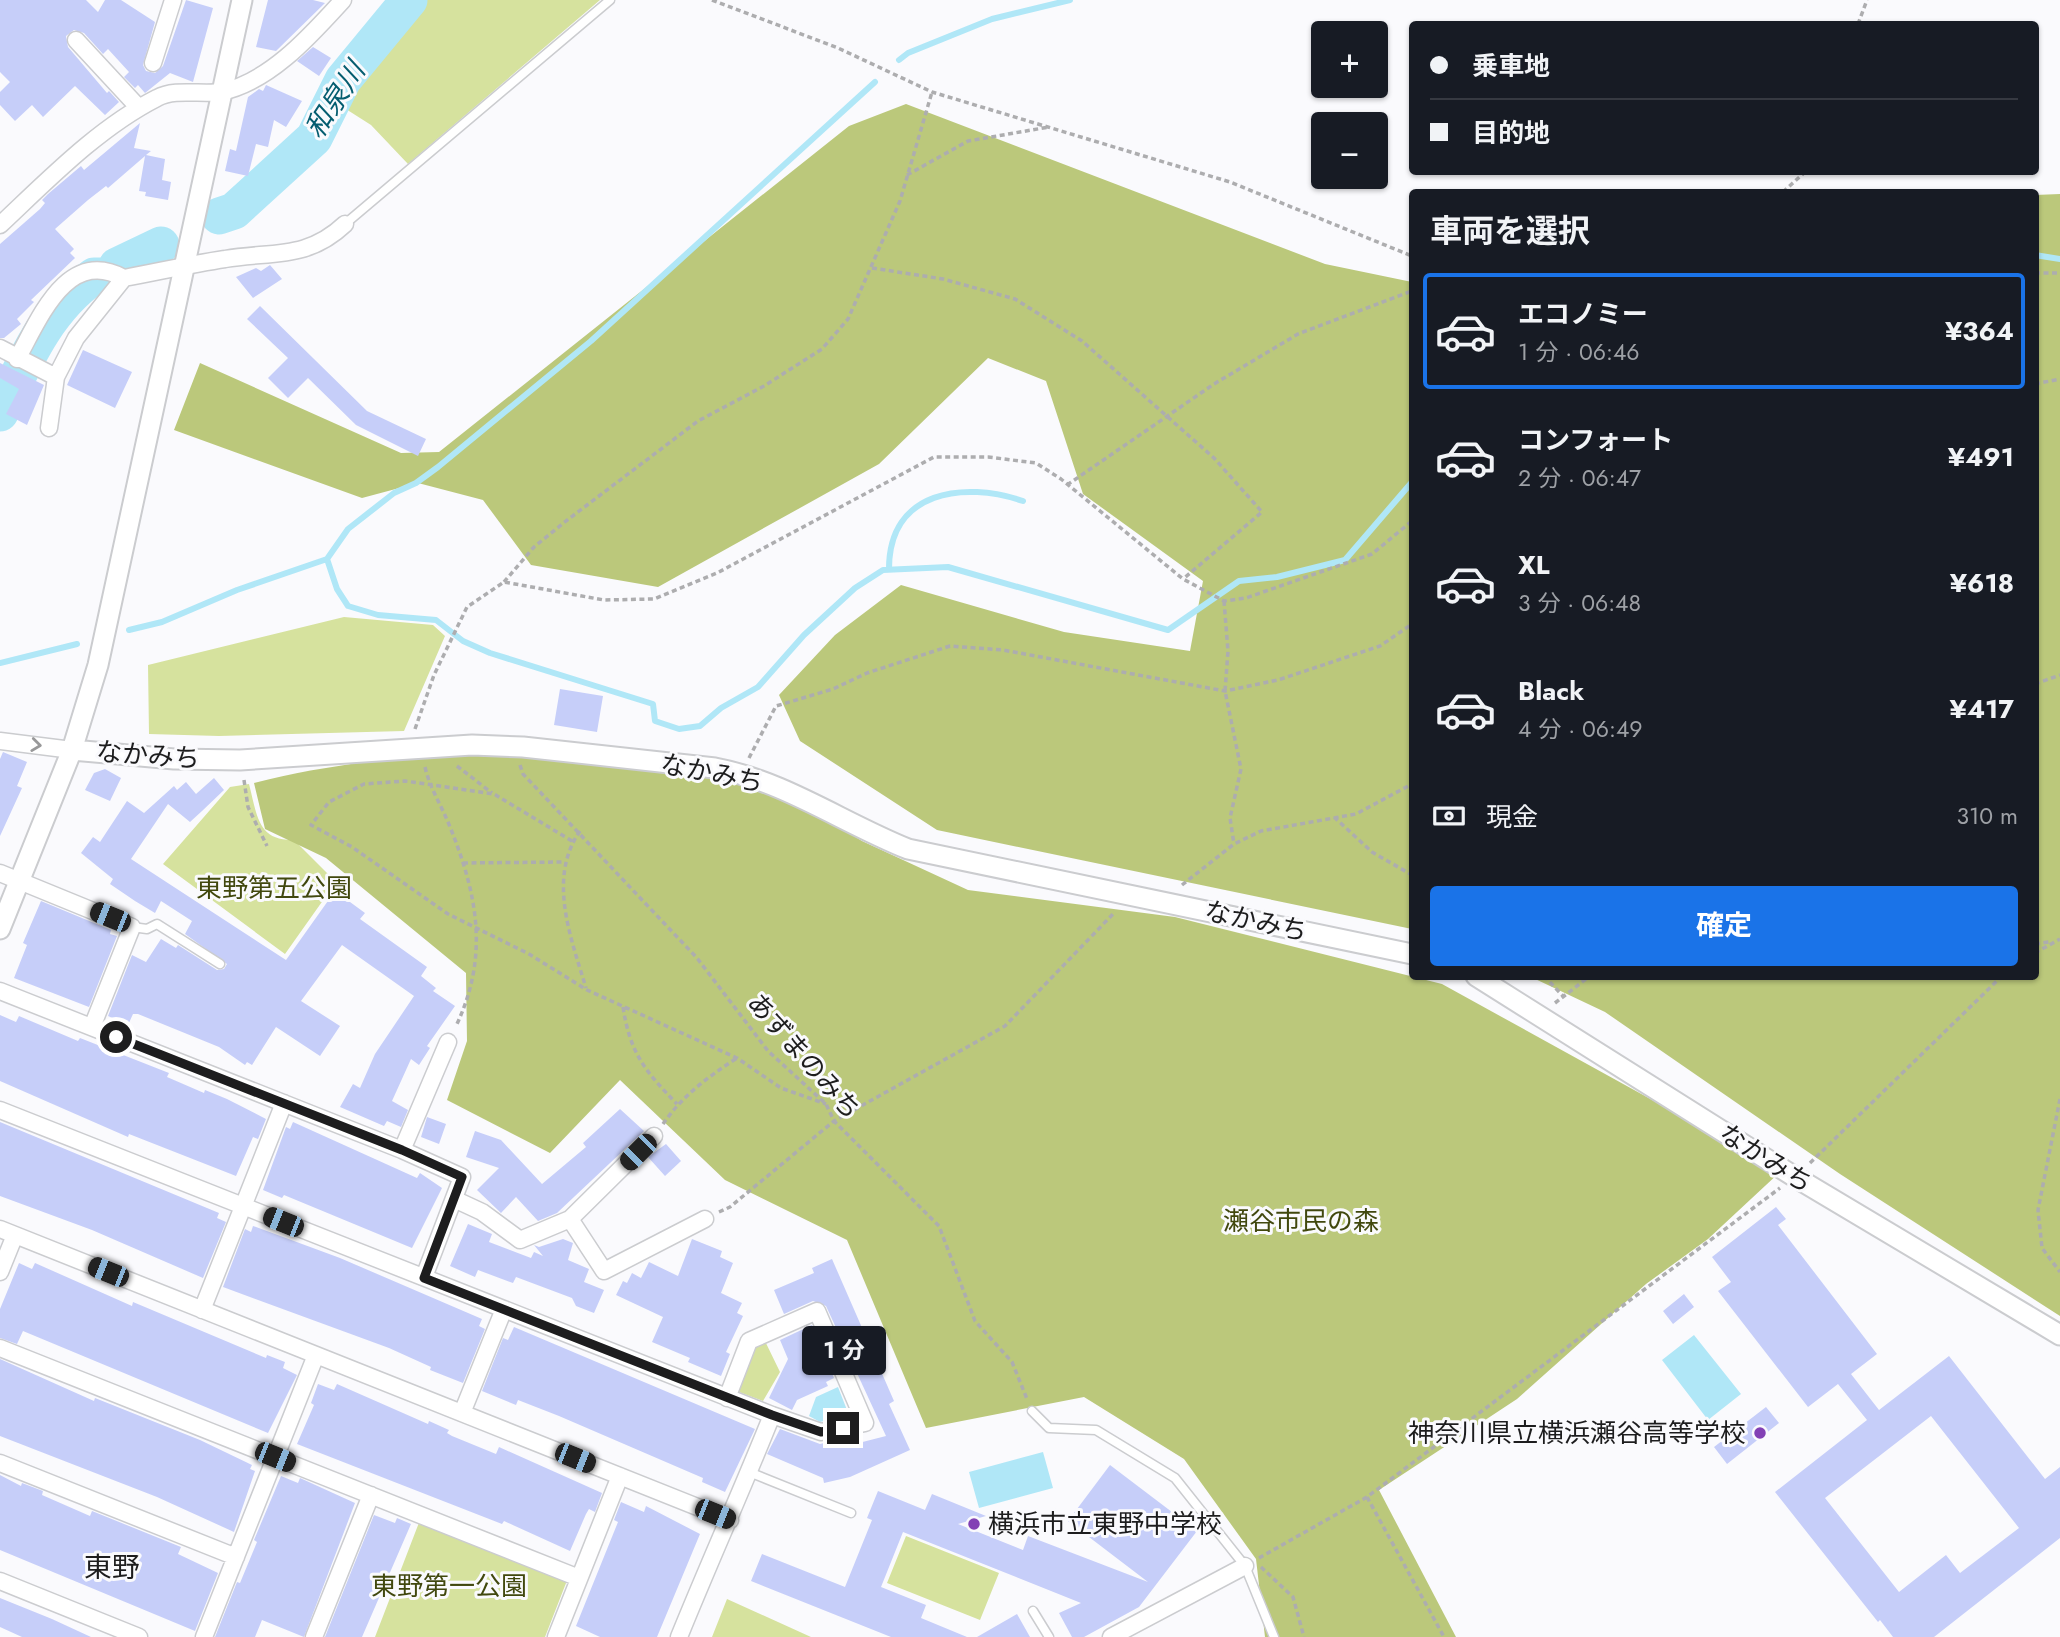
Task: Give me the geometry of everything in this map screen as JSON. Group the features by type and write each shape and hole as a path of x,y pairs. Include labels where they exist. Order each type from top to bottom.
{"street":[{"path":"153,63 173,0"},
{"path":"0,929 72,750 97,665 242,0"},
{"path":"0,225 89,145 139,108 161,95 222,92 257,78 310,37 343,0"},
{"path":"76,40 139,108"},
{"path":"23,361 52,298 80,271 99,268 124,278 226,258 298,251 327,241 345,223"},
{"path":"49,428 56,377 76,338 124,278"},
{"path":"0,348 56,377"},
{"path":"0,741 72,750"},
{"name":"なかみち","path":"72,750 174,759 240,760 445,746 512,747 743,773 777,786 871,834 908,849 1409,953"},
{"path":"0,873 132,927 92,1027"},
{"name":"なかみち","path":"1482,980 1796,1177 2060,1335"},
{"path":"0,991 402,1150 462,1177 424,1278"},
{"path":"402,1150 448,1042"},
{"path":"202,1310 284,1103"},
{"path":"0,1110 727,1398 772,1415 821,1432 865,1423 817,1311 749,1341 727,1398"},
{"path":"454,1199 482,1212 520,1240 570,1219 654,1136"},
{"path":"570,1219 604,1271 705,1219"},
{"path":"0,1272 8,1232 730,1520"},
{"path":"462,1413 504,1309"},
{"path":"0,1348 579,1578"},
{"path":"204,1637 316,1355"},
{"path":"679,1637 772,1415"},
{"path":"0,1462 236,1556"},
{"path":"555,1637 620,1476"},
{"path":"314,1637 371,1495"},
{"path":"1111,1637 1249,1564"},
{"path":"0,1581 139,1637"}],"lane":[{"path":"345,223 610,0"},
{"path":"132,927 147,929 157,925 220,964"},
{"path":"1032,1411 1049,1428 1096,1430 1175,1478 1249,1564 1274,1637"},
{"path":"749,1472 851,1513"},
{"path":"1034,1611 1049,1637"}],"path":[{"path":"712,0 838,48 932,92 1230,182 1409,255"},
{"path":"1859,21 1867,0"},
{"path":"448,1042 470,996 476,964 476,928 463,863 415,748 434,675 467,607 504,582 534,547 555,529 698,421 764,386 822,349 848,319 872,268 900,201 932,92"},
{"path":"907,175 968,141 1049,127"},
{"path":"1786,189 1802,175"},
{"path":"872,268 943,279 1015,299 1082,341 1213,458 1262,512 1183,579"},
{"path":"2039,273 2060,273"},
{"path":"1068,485 1214,384 1298,334 1409,292"},
{"path":"2039,383 2060,379"},
{"path":"504,582 604,600 654,599 717,573 934,457 988,457 1036,463 1068,485 1183,579 1224,601 1246,598 1372,554 1409,523"},
{"path":"1224,601 1228,651 1225,691 1241,769 1230,818 1234,844"},
{"path":"743,773 765,721 776,706 833,689 867,673 950,646 1003,650 1225,691 1278,680 1380,646 1409,626"},
{"path":"2039,683 2060,675"},
{"path":"445,746 460,771 572,841"},
{"name":"あずまのみち","path":"512,747 523,774 580,831 696,958 768,1051 825,1104 834,1121 939,1226 975,1321 1012,1362 1032,1411"},
{"path":"240,760 248,807 267,846"},
{"path":"494,794 405,781 364,784 329,802 311,825 352,847 448,914 529,954 587,990 737,1058 781,1088 825,1104"},
{"path":"1161,902 1234,844 1261,831 1356,814 1409,786"},
{"path":"1334,817 1372,852 1409,873"},
{"path":"580,831 572,841 564,862 563,891 569,932 587,990"},
{"path":"463,863 564,862"},
{"path":"705,1219 730,1207 834,1121 1005,1026 1131,896"},
{"path":"2039,944 2060,939"},
{"path":"2039,950 2051,942"},
{"path":"1548,980 1563,996"},
{"path":"1539,1016 1585,980"},
{"path":"1304,1637 1293,1597 1249,1564 1367,1497 1796,1177 1998,980"},
{"path":"624,1007 628,1039 644,1070 677,1104"},
{"path":"654,1136 677,1104 705,1079 737,1058"},
{"path":"2060,1099 2038,1210 2042,1248 2060,1272"},
{"path":"1367,1497 1444,1637"}],"green space":[{"path":"422,0 600,0 408,164 371,125 338,104 363,66"},
{"path":"906,104 1325,264 1409,281 1409,928 937,830 800,741 779,695 835,635 901,585 1064,632 1190,651 1203,581 1083,494 1046,381 988,358 879,464 658,587 531,565 483,500 418,483 362,498 174,430 200,363 401,453 439,452 849,126"},
{"path":"2060,194 2060,1316 1840,1174 1605,1012 1537,980 2039,980 2039,195"},
{"path":"344,617 433,625 445,636 404,731 219,736 149,734 148,665"},
{"name":"瀬谷市民の森","path":"581,751 737,781 798,801 862,841 968,890 1175,917 1409,976 1409,980 1442,984 1781,1171 1708,1239 1646,1284 1517,1399 1379,1490 1456,1637 1265,1637 1256,1559 1184,1459 1084,1397 926,1428 847,1240 725,1180 620,1080 550,1153 447,1100 467,1041 466,973 326,858 265,829 254,783 336,766 498,752"},
{"name":"東野第五公園","path":"249,784 257,815 266,831 272,836 294,840 336,882 285,954 163,864 230,787"},
{"path":"763,1337 780,1372 763,1401 739,1392 757,1340"},
{"name":"東野第一公園","path":"420,1520 568,1578 545,1637 375,1637"},
{"path":"906,1536 999,1573 980,1620 887,1583"},
{"path":"727,1599 811,1637 712,1637"}],"water":[{"path":"1694,1335 1741,1394 1708,1420 1662,1360"},
{"path":"838,1387 847,1410 844,1416 820,1422 809,1416 816,1397"},
{"path":"1043,1452 1053,1488 979,1508 969,1472"}],"building":[{"path":"0,0 86,0 98,12 105,0 121,0 155,22 143,65 146,71 155,73 163,66 186,0 213,8 193,82 170,73 145,93 138,85 135,88 124,77 129,72 108,49 103,54 84,33 74,30 66,36 68,47 107,93 109,91 119,102 105,115 75,86 43,117 32,105 15,121 0,105 0,92 10,82 0,72"},
{"path":"268,0 313,0 325,3 276,51 256,47"},
{"path":"313,47 331,58 319,76 297,61"},
{"path":"266,85 302,101 286,127 274,120 268,147 256,144 248,176 225,171 230,149 236,151 248,97 259,89 263,91"},
{"path":"140,123 134,148 151,151 146,155 165,159 162,180 171,182 168,200 145,196 146,192 139,191 145,156 108,188 106,186 88,200 55,229 74,249 70,253 75,258 31,300 34,302 17,319 21,324 4,338 0,338 0,244 40,209 45,203 42,200 48,194 81,166 84,170"},
{"path":"270,265 282,279 253,298 236,277 256,268 261,271"},
{"path":"260,306 367,411 426,439 418,456 356,425 308,378 288,398 268,378 288,358 247,319"},
{"path":"83,350 132,372 115,408 67,385"},
{"path":"0,363 44,385 27,425 6,414 19,389 0,378"},
{"path":"560,689 603,696 597,732 554,725"},
{"path":"3,752 27,762 17,786 22,788 0,836 0,759"},
{"path":"105,769 121,778 110,801 85,790 94,773"},
{"path":"214,778 224,790 190,822 168,804 131,859 286,960 335,891 365,913 360,919 427,967 421,976 436,988 433,991 455,1006 427,1046 430,1048 419,1065 411,1059 392,1101 408,1110 401,1127 387,1121 384,1126 340,1107 353,1084 360,1088 375,1054 414,996 342,945 301,1001 340,1026 320,1056 276,1027 252,1065 247,1062 245,1065 219,1047 138,1014 133,1014 128,1025 108,1016 132,955 146,962 161,939 176,948 178,945 217,970 224,969 227,964 185,934 192,921 161,901 155,913 135,901 110,884 113,879 81,853 93,837 100,842 127,801 144,813 174,786 177,790 186,782 196,794"},
{"path":"41,901 111,930 110,934 117,936 89,1007 14,978 27,945 23,943"},
{"path":"0,1015 16,1022 19,1016 78,1041 80,1038 169,1073 167,1077 204,1093 205,1090 227,1099 266,1119 258,1139 253,1137 236,1176 129,1134 128,1137 0,1081"},
{"path":"620,1109 644,1131 557,1213 538,1221 516,1197 501,1213 477,1190 499,1168 466,1157 475,1131 501,1140 542,1184 586,1147 583,1143"},
{"path":"427,1117 446,1124 439,1144 421,1137"},
{"path":"0,1122 219,1213 217,1218 226,1222 203,1278 92,1230 0,1196"},
{"path":"293,1122 417,1178 420,1173 442,1188 412,1248 284,1195 282,1198 263,1190 286,1127 290,1129"},
{"path":"666,1144 681,1161 665,1176 648,1157"},
{"path":"1776,1207 1786,1219 1778,1225 1877,1354 1851,1374 1879,1410 1949,1356 2045,1479 2060,1467 2060,1538 1934,1637 1893,1637 1880,1620 1878,1622 1775,1492 1867,1420 1838,1384 1808,1407 1718,1291 1731,1282 1712,1257","holes":["1931,1416 2019,1528 1960,1573 1946,1555 1899,1592 1825,1498"]},
{"path":"468,1224 492,1234 489,1242 531,1258 534,1252 543,1256 534,1245 539,1247 563,1239 573,1243 568,1260 589,1269 584,1282 604,1290 594,1313 576,1306 572,1298 516,1277 513,1283 478,1270 475,1277 450,1266"},
{"path":"253,1226 340,1258 482,1319 479,1326 485,1329 463,1383 430,1370 431,1367 389,1348 223,1287 245,1229 251,1232"},
{"path":"692,1239 722,1251 720,1257 733,1263 721,1293 742,1303 737,1313 743,1316 726,1352 730,1354 721,1376 688,1362 690,1358 652,1342 663,1317 616,1295 623,1281 627,1283 632,1273 641,1278 649,1262 678,1276"},
{"path":"832,1259 894,1401 889,1404 910,1450 850,1477 824,1483 823,1478 767,1454 780,1429 820,1444 841,1439 843,1447 886,1436 826,1306 813,1301 784,1314 774,1290 814,1273 812,1268"},
{"path":"19,1263 32,1269 35,1263 132,1306 133,1302 266,1358 267,1355 285,1362 283,1368 297,1375 268,1433 23,1331 17,1344 0,1338 0,1309"},
{"path":"1684,1294 1694,1307 1673,1324 1663,1311"},
{"path":"812,1325 834,1378 826,1382 828,1386 797,1400 792,1410 769,1398 788,1359 780,1340"},
{"path":"514,1327 755,1429 725,1492 702,1482 703,1478 559,1416 518,1400 516,1405 482,1391 503,1338 508,1340"},
{"path":"0,1359 94,1401 95,1398 200,1440 252,1465 250,1469 255,1471 234,1532 157,1497 0,1436"},
{"path":"318,1384 334,1390 337,1384 428,1424 429,1421 449,1430 447,1433 452,1436 496,1454 499,1447 602,1493 595,1512 589,1509 570,1551 504,1521 502,1524 297,1444 314,1405 311,1403"},
{"path":"1766,1407 1779,1423 1727,1464 1714,1447"},
{"path":"1110,1465 1197,1531 1139,1607 1084,1637 1072,1637 1059,1613 1081,1603 903,1532 881,1587 926,1605 921,1618 967,1637 891,1637 751,1581 762,1554 845,1587 872,1520 867,1518 878,1491 925,1510 932,1494 986,1516 958,1524 1023,1550 1028,1536 1148,1582 1068,1521"},
{"path":"0,1475 21,1486 22,1483 43,1491 42,1495 90,1516 92,1511 181,1547 178,1554 218,1573 195,1631 0,1550"},
{"path":"281,1476 298,1483 300,1478 355,1503 304,1637 262,1620 255,1637 215,1637 237,1582 240,1583 257,1542 254,1540"},
{"path":"621,1502 644,1512 646,1506 700,1534 657,1637 600,1637 576,1626 618,1522 614,1520"},
{"path":"374,1515 395,1523 397,1518 411,1524 362,1637 325,1637"},
{"path":"0,1598 91,1637 22,1637 0,1627"},
{"path":"1017,1614 1030,1637 977,1637"}],"waterway":[{"name":"和泉川","path":"219,216 234,211 314,138 343,80 409,0"},
{"path":"899,60 908,53 992,19 1070,0"},
{"path":"129,630 162,622 237,590 327,559 348,529 394,493 416,483 438,467 591,341 875,82"},
{"name":"和泉川","path":"117,266 161,245"},
{"path":"2039,256 2060,259"},
{"name":"和泉川","path":"0,413 28,356 50,321 77,290 94,276 102,276"},
{"path":"327,559 337,589 348,606 378,615 436,620 463,641 490,653 653,704 655,721 679,729 700,726 721,708 758,687 804,635 855,588 883,570 948,567 1168,630 1239,581 1277,577 1345,560 1409,485"},
{"path":"889,569 892,543 902,522 916,507 934,498 955,493 977,492 1023,501"},
{"path":"0,663 77,644"}],"place":[{"name":"神奈川県立横浜瀬谷高等学校","path":"1760,1433"},
{"name":"横浜市立東野中学校","path":"974,1524"}],"district":[{"name":"東野","path":"112,1567"}],"route":[{"path":"116,1037 402,1150 462,1177 424,1278 772,1415 821,1432 843,1428"}]}
